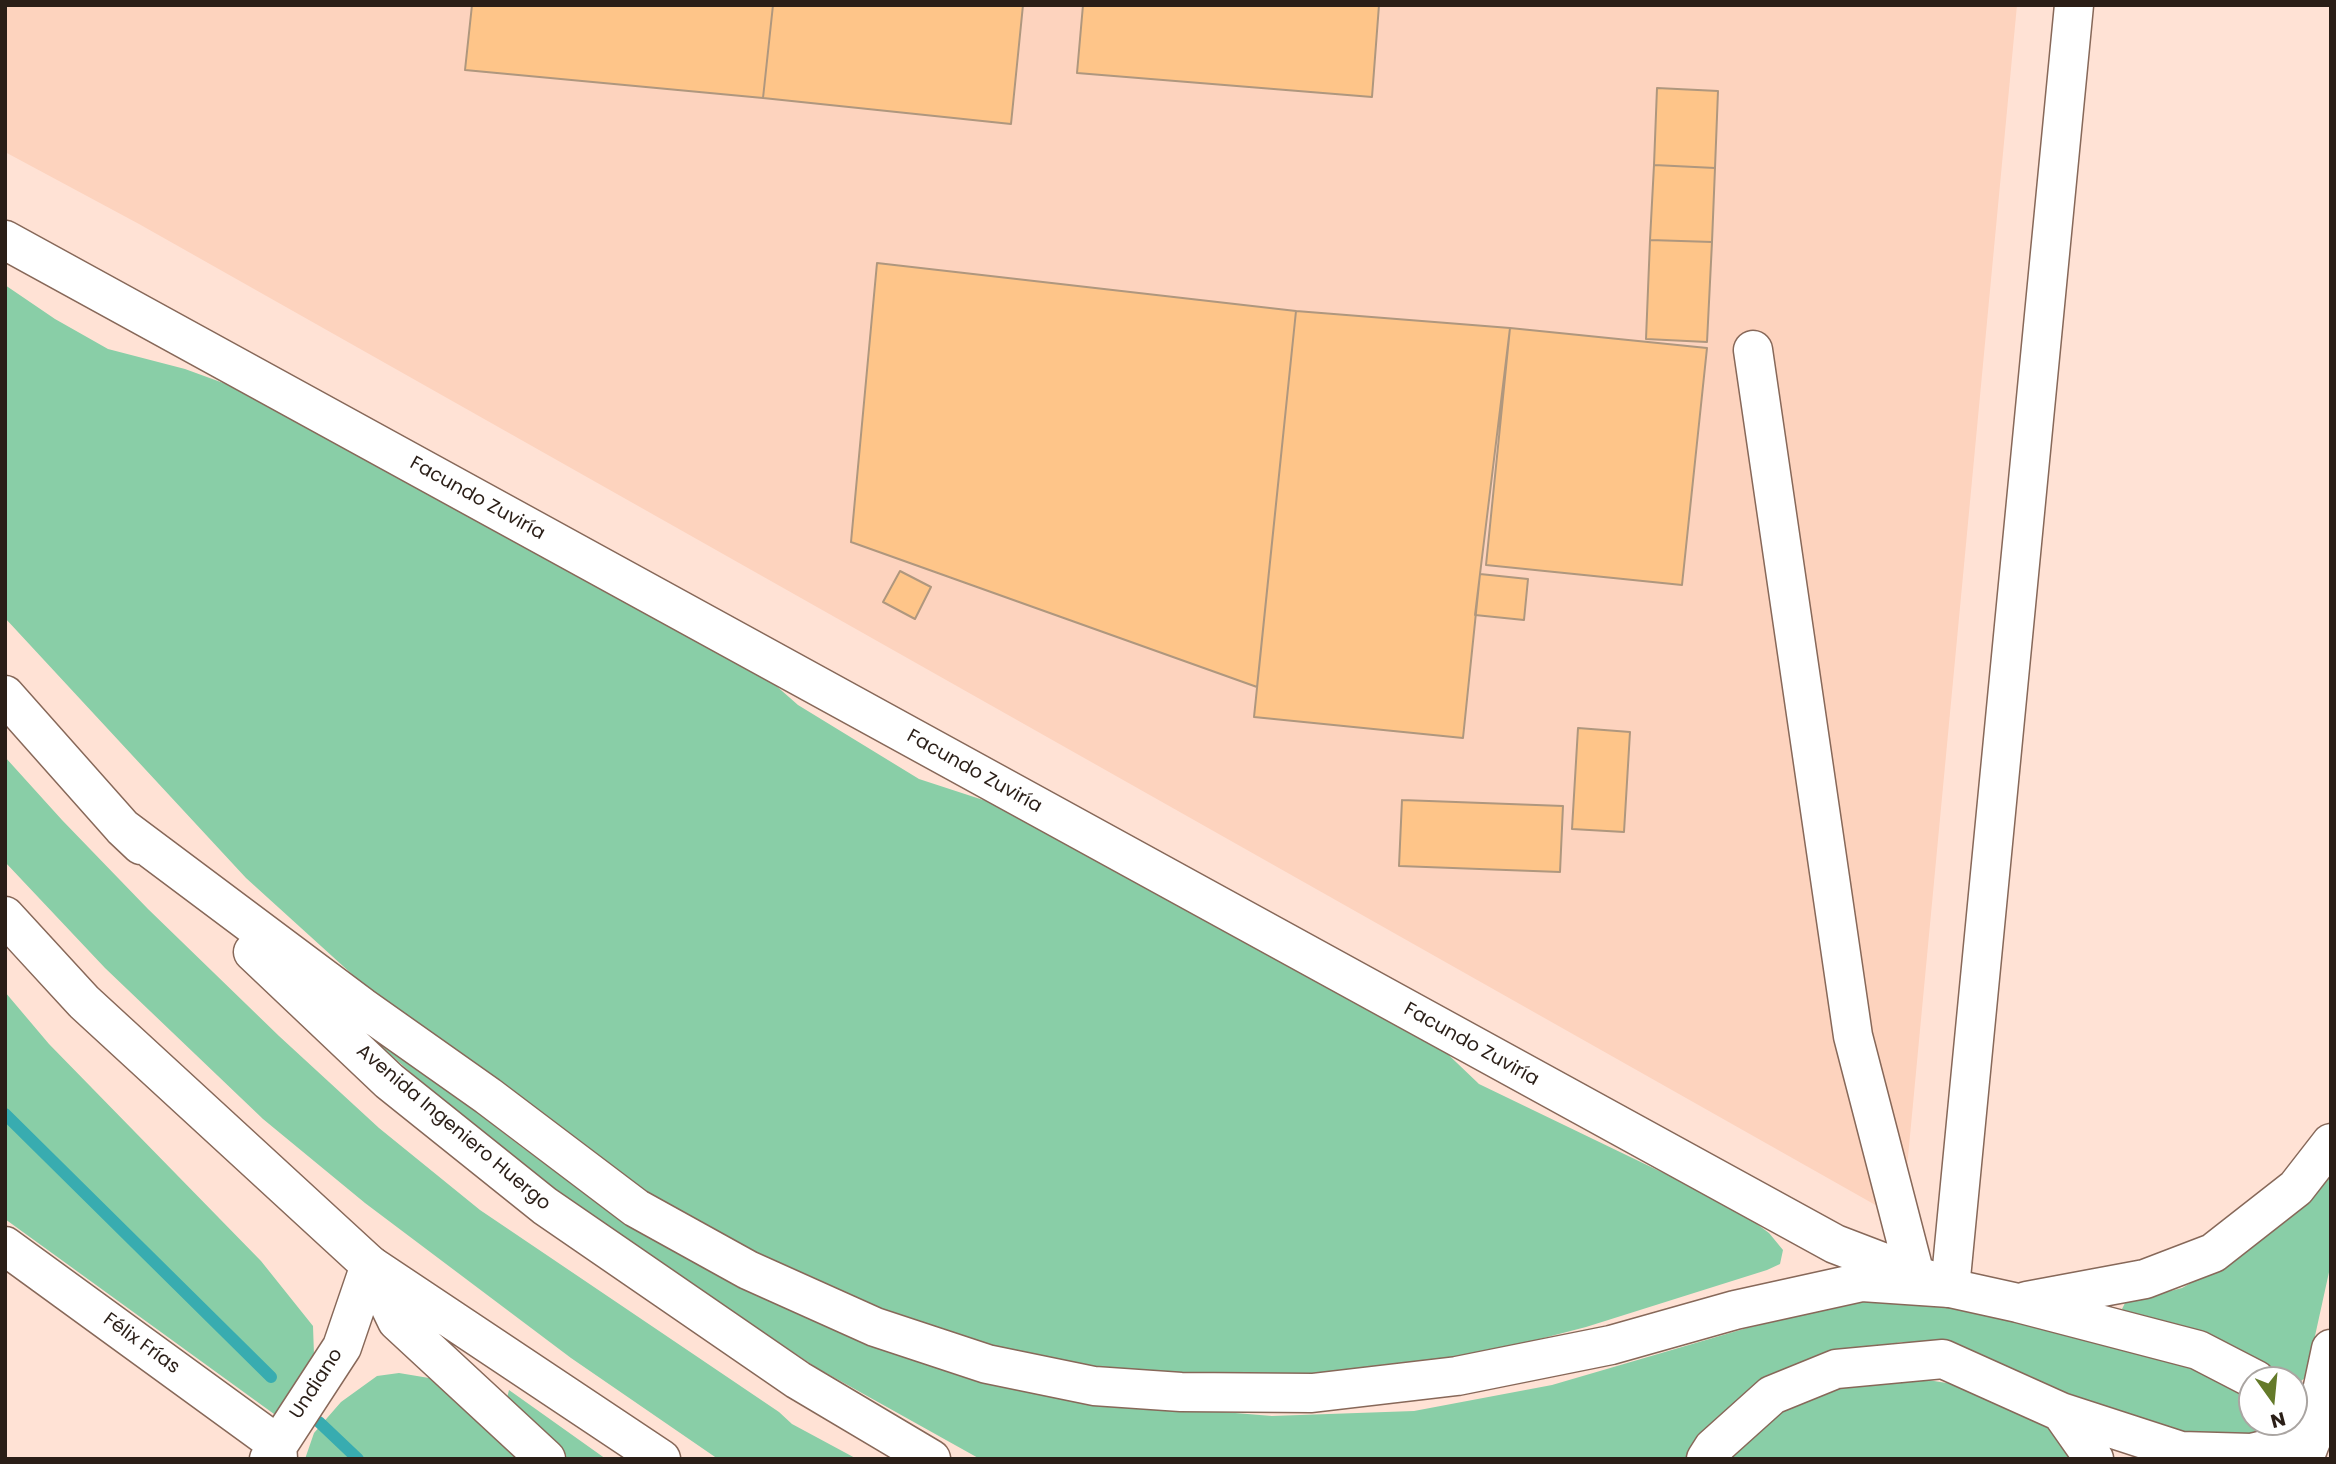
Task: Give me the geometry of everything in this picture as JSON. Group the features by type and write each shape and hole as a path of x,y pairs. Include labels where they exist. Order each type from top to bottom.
{"main road":[{"path":"1932,1281 2074,5"},
{"name":"Facundo Zuviría","path":"5,240 1835,1244 1932,1281"},
{"path":"1753,350 1853,1036 1932,1281"},
{"name":"Avenida Ingeniero Huergo","path":"5,695 123,828 389,1081 545,1206 797,1380 930,1459"},
{"path":"123,828 636,1208 748,1270 875,1327 987,1364 1094,1385 1181,1392 1312,1393 1457,1376 1598,1348 1735,1310 1862,1282 1932,1281 2197,1350 2238,1369"},
{"path":"5,916 84,1002 370,1265 661,1459"},
{"path":"2018,1303 2145,1279 2213,1254 2296,1188 2331,1143"},
{"name":"Félix Frías","path":"5,1246 275,1454"},
{"path":"370,1265 397,1321 546,1459"},
{"name":"Undiano","path":"275,1454 342,1347 370,1265"},
{"path":"1706,1459 1713,1448 1772,1395 1836,1368 1944,1359 2061,1412 2181,1451 2252,1453 2310,1440 2331,1349"},
{"path":"2061,1412 2094,1459"}],"shaded area":[{"path":"5,5 2017,5 1902,1220 139,224 5,152"}],"green space":[{"path":"5,285 55,319 108,349 185,369 289,407 757,669 798,705 919,779 1023,813 1434,1041 1479,1084 1734,1207 1769,1233 1783,1250 1780,1264 1586,1327 1474,1356 1312,1374 1112,1372 1007,1355 798,1279 664,1206 601,1157 365,986 246,878 5,618"},
{"path":"5,757 148,909 379,1128 480,1210 779,1412 792,1424 857,1459 718,1459 571,1358 365,1203 263,1119 105,968 5,862"},
{"path":"5,992 49,1044 261,1261 313,1326 314,1355 287,1408 274,1414 5,1219"},
{"path":"364,1031 377,1035 523,1148 635,1227 851,1338 970,1376 1100,1402 1272,1416 1414,1411 1552,1385 1747,1328 1858,1302 1917,1298 2210,1370 2238,1388 2238,1436 2247,1436 2205,1439 2091,1406 2030,1376 1959,1353 1902,1342 1824,1356 1701,1438 1685,1459 980,1459 817,1368 564,1199 454,1111"},
{"path":"2331,1173 2331,1263 2308,1368 2267,1366 2132,1318 2122,1309 2125,1303 2182,1288 2234,1259"},
{"path":"399,1373 429,1378 522,1459 305,1459 314,1433 341,1402 377,1376"},
{"path":"1915,1378 1972,1387 2052,1428 2080,1459 1721,1459 1789,1405 1851,1385"},
{"path":"509,1390 606,1459 565,1459 517,1414 507,1398"}],"building":[{"path":"472,5 773,5 763,98 465,70"},
{"path":"773,5 1023,5 1011,124 763,98"},
{"path":"1083,5 1379,5 1372,97 1077,73"},
{"path":"1657,88 1718,91 1715,168 1654,165"},
{"path":"1654,165 1715,168 1712,242 1650,240"},
{"path":"1650,240 1712,242 1707,342 1646,339"},
{"path":"877,263 1296,311 1257,687 851,542"},
{"path":"1296,311 1510,328 1463,738 1254,717"},
{"path":"1510,328 1707,348 1682,585 1486,565"},
{"path":"900,571 931,587 915,619 883,602"},
{"path":"1480,574 1528,579 1524,620 1475,615"},
{"path":"1578,728 1630,732 1624,832 1572,829"},
{"path":"1402,800 1563,806 1560,872 1399,866"}],"waterway":[{"path":"5,1114 271,1377"},
{"path":"319,1422 358,1459"}]}
